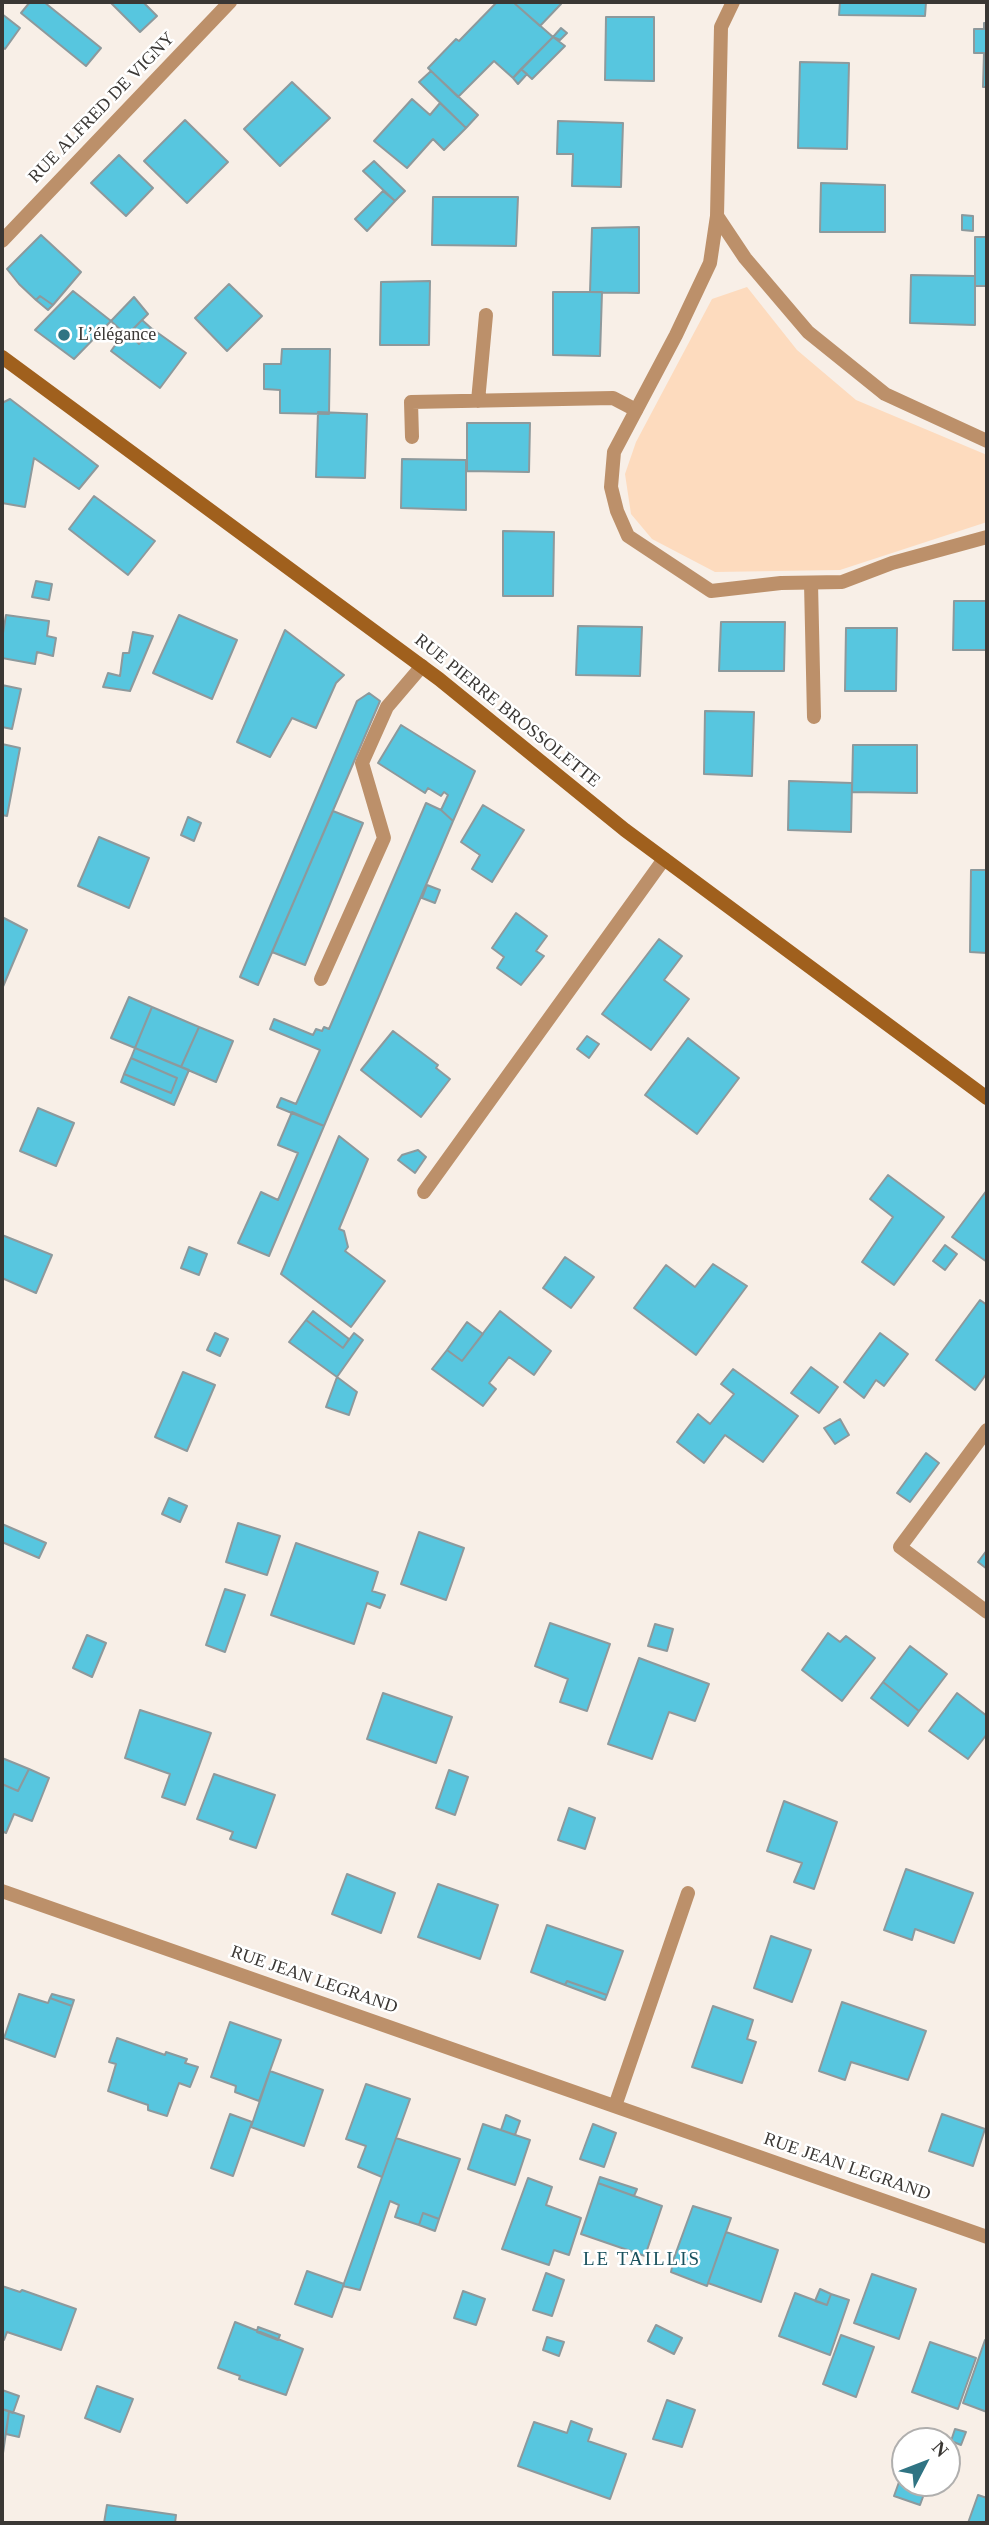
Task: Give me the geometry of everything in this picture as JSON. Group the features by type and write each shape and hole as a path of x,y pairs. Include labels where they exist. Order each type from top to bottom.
{"street":[{"name":"RUE ALFRED DE VIGNY","path":"2,241 230,2"},
{"path":"733,2 721,27 717,216 710,263 676,335 614,453 611,487 617,511 628,536 711,591 781,583 842,582 892,563 987,537"},
{"path":"717,216 746,258 808,332 885,394 987,441"},
{"path":"478,401 486,315"},
{"name":"RUE PIERRE BROSSOLETTE","path":"2,357 422,666 664,859 987,1098"},
{"path":"412,437 411,402 613,398 636,410"},
{"path":"811,583 814,718"},
{"path":"321,979 384,838 362,763 387,707 422,666"},
{"path":"424,1192 664,859"},
{"path":"987,1430 900,1547 987,1612"},
{"name":"RUE JEAN LEGRAND","path":"2,1891 987,2237"},
{"path":"614,2106 688,1893"}],"shaded area":[{"path":"747,287 797,350 856,400 987,455 987,522 840,570 715,572 652,539 631,514 625,474 636,442 712,299"}],"building":[{"path":"30,2 44,2 101,48 86,66 21,13"},
{"path":"110,2 143,2 157,16 140,32"},
{"path":"497,2 513,2 553,37 513,78 494,61 458,97 428,68"},
{"path":"513,2 559,2 561,4 540,26"},
{"path":"840,2 926,2 925,16 839,15"},
{"path":"2,14 20,28 5,49 2,47"},
{"path":"606,17 654,17 654,81 605,80"},
{"path":"984,23 987,23 987,87 983,87 984,53 974,53 974,29 984,29"},
{"path":"561,28 567,33 560,40 553,37"},
{"path":"553,37 565,46 532,79 521,69"},
{"path":"800,62 849,63 847,149 798,148"},
{"path":"521,69 527,74 518,84 513,78"},
{"path":"431,71 478,115 466,128 419,82"},
{"path":"292,82 330,118 280,166 244,129"},
{"path":"412,99 430,115 440,103 466,128 444,150 433,139 407,168 374,141"},
{"path":"185,120 228,162 187,203 144,161"},
{"path":"558,121 623,123 621,187 572,186 573,154 557,154"},
{"path":"119,155 153,188 126,216 91,183"},
{"path":"374,161 405,191 395,201 363,171"},
{"path":"821,183 885,185 885,232 820,232"},
{"path":"383,191 395,201 367,231 355,219"},
{"path":"433,197 518,197 516,246 432,245"},
{"path":"962,215 973,216 973,231 962,230"},
{"path":"639,227 639,293 590,292 592,228"},
{"path":"41,235 81,272 53,305 40,296 36,300 7,269"},
{"path":"975,237 987,237 987,286 975,286"},
{"path":"911,275 975,276 975,325 910,323"},
{"path":"430,281 429,345 380,345 381,282"},
{"path":"229,284 262,316 227,351 195,318"},
{"path":"73,291 111,321 74,359 35,330"},
{"path":"553,292 602,292 600,356 553,355"},
{"path":"40,296 53,305 48,310 36,300"},
{"path":"134,297 148,314 129,333 139,344 151,328 186,353 160,388 111,351 124,333 111,321"},
{"path":"142,320 151,328 139,344 129,333"},
{"path":"282,349 330,349 329,414 280,413 280,390 264,389 264,364 281,364"},
{"path":"10,399 98,466 79,489 34,458 25,507 2,503 2,403"},
{"path":"318,412 367,414 365,478 316,477"},
{"path":"467,423 530,423 529,472 467,471"},
{"path":"402,459 466,460 466,510 401,508"},
{"path":"94,496 155,541 128,575 69,529"},
{"path":"503,531 554,532 553,596 503,596"},
{"path":"36,581 52,584 49,600 32,597"},
{"path":"954,601 987,601 987,650 953,650"},
{"path":"6,615 49,621 47,636 56,638 53,656 37,652 35,664 2,658"},
{"path":"179,615 237,640 212,699 153,673"},
{"path":"721,622 785,622 784,671 719,671"},
{"path":"578,626 642,627 640,676 576,675"},
{"path":"846,628 897,628 896,691 845,691"},
{"path":"285,630 344,675 336,683 316,728 292,718 270,757 237,742"},
{"path":"133,632 153,636 130,691 103,687 108,673 120,676 123,653 129,653"},
{"path":"2,685 21,689 12,729 2,727"},
{"path":"369,693 380,701 258,985 240,977 357,701"},
{"path":"705,711 754,712 752,776 704,774"},
{"path":"401,725 475,771 453,821 441,810 448,795 444,792 441,796 428,788 425,793 378,763"},
{"path":"2,744 20,748 7,816 2,815"},
{"path":"853,745 917,745 917,793 852,792"},
{"path":"789,781 852,783 851,832 788,830"},
{"path":"426,803 441,810 453,821 324,1126 277,1107 281,1098 296,1104 320,1050 270,1029 274,1019 313,1035 316,1029 329,1029"},
{"path":"483,805 524,830 492,882 472,869 480,855 461,842"},
{"path":"333,811 363,823 305,965 272,952"},
{"path":"188,817 201,823 194,841 181,835"},
{"path":"99,837 149,858 129,908 78,886"},
{"path":"971,870 987,870 987,953 970,952"},
{"path":"427,885 440,890 435,903 422,898"},
{"path":"516,913 547,936 536,951 544,956 521,985 497,968 504,957 492,948"},
{"path":"2,917 27,930 2,989"},
{"path":"659,939 682,956 664,980 689,999 651,1050 602,1014"},
{"path":"129,997 152,1007 135,1048 111,1038"},
{"path":"152,1007 199,1027 181,1067 135,1048"},
{"path":"199,1027 233,1041 216,1082 181,1067"},
{"path":"393,1031 438,1065 436,1068 450,1079 421,1117 361,1070"},
{"path":"587,1036 599,1044 589,1058 577,1049"},
{"path":"688,1038 739,1078 697,1134 645,1095"},
{"path":"135,1048 189,1070 174,1105 121,1082 124,1074 171,1093 177,1078 131,1058"},
{"path":"131,1058 177,1078 171,1093 124,1074"},
{"path":"38,1108 74,1123 56,1166 20,1151"},
{"path":"292,1112 324,1126 269,1256 238,1243 261,1192 278,1200 298,1153 278,1145"},
{"path":"339,1136 368,1159 339,1229 344,1231 348,1247 345,1251 385,1281 351,1327 281,1274"},
{"path":"418,1150 426,1157 415,1173 398,1160 402,1155"},
{"path":"888,1175 944,1217 894,1285 862,1262 893,1217 870,1199"},
{"path":"987,1190 987,1262 952,1237"},
{"path":"2,1235 52,1255 36,1293 2,1278"},
{"path":"945,1245 957,1254 945,1270 933,1261"},
{"path":"189,1247 207,1254 199,1275 181,1268"},
{"path":"565,1257 594,1277 571,1308 543,1288"},
{"path":"713,1264 747,1286 696,1355 634,1308 666,1265 695,1287"},
{"path":"980,1300 987,1305 987,1373 975,1390 936,1360"},
{"path":"313,1311 349,1339 343,1348 306,1320"},
{"path":"500,1311 551,1351 534,1375 509,1357 489,1383 496,1389 483,1406 432,1369 447,1350 462,1361"},
{"path":"306,1320 343,1348 354,1333 363,1340 337,1377 289,1342"},
{"path":"467,1322 483,1334 462,1361 447,1350"},
{"path":"215,1333 228,1339 220,1356 207,1350"},
{"path":"880,1333 908,1354 884,1386 876,1380 864,1398 844,1382"},
{"path":"811,1367 838,1387 819,1413 791,1393"},
{"path":"733,1369 798,1416 763,1462 725,1435 704,1463 677,1442 698,1414 710,1424 734,1394 721,1384"},
{"path":"183,1372 215,1385 187,1451 155,1437"},
{"path":"337,1377 357,1392 349,1415 326,1407"},
{"path":"840,1419 849,1435 835,1444 824,1428"},
{"path":"926,1453 939,1463 910,1502 897,1493"},
{"path":"169,1498 187,1506 180,1522 162,1514"},
{"path":"238,1523 280,1536 267,1575 226,1562"},
{"path":"2,1524 46,1543 39,1558 2,1542"},
{"path":"419,1532 464,1548 446,1600 401,1584"},
{"path":"296,1543 378,1572 372,1591 385,1595 380,1608 367,1603 354,1644 271,1615"},
{"path":"987,1550 987,1569 978,1562"},
{"path":"225,1589 245,1595 225,1652 206,1645"},
{"path":"550,1623 610,1644 587,1711 560,1702 568,1679 535,1666"},
{"path":"655,1624 673,1629 667,1651 648,1646"},
{"path":"828,1633 840,1642 846,1636 875,1658 842,1701 802,1670"},
{"path":"87,1635 106,1643 92,1677 73,1668"},
{"path":"910,1646 947,1674 919,1711 883,1682"},
{"path":"639,1658 709,1684 695,1721 669,1712 652,1759 608,1744"},
{"path":"883,1682 919,1711 908,1726 871,1698"},
{"path":"383,1693 452,1717 436,1763 367,1739"},
{"path":"957,1693 987,1716 987,1734 968,1759 929,1731"},
{"path":"140,1710 211,1733 185,1805 162,1797 170,1774 125,1758"},
{"path":"2,1758 29,1769 18,1791 2,1784"},
{"path":"29,1769 49,1778 32,1821 14,1814 6,1833 2,1831 2,1784 18,1791"},
{"path":"449,1770 468,1777 455,1815 436,1808"},
{"path":"214,1774 275,1795 256,1848 230,1839 233,1832 197,1819"},
{"path":"784,1801 837,1822 814,1889 794,1882 802,1863 767,1851"},
{"path":"569,1808 595,1818 585,1849 558,1840"},
{"path":"906,1869 973,1893 954,1943 915,1929 912,1940 884,1930"},
{"path":"347,1874 395,1893 381,1933 332,1914"},
{"path":"438,1884 498,1905 480,1959 418,1937"},
{"path":"547,1925 623,1951 607,1995 567,1981 565,1985 531,1972"},
{"path":"771,1936 811,1950 792,2002 754,1988"},
{"path":"567,1981 607,1995 605,2000 565,1985"},
{"path":"19,1994 48,2003 50,1998 72,2006 55,2057 4,2038"},
{"path":"52,1994 74,2000 72,2006 50,1998"},
{"path":"842,2002 926,2031 908,2080 851,2062 845,2080 819,2071"},
{"path":"713,2006 753,2020 747,2039 756,2042 742,2083 692,2067"},
{"path":"230,2022 281,2040 259,2101 235,2092 236,2086 211,2077"},
{"path":"117,2038 165,2055 166,2052 187,2059 185,2063 198,2067 190,2087 179,2083 167,2116 148,2110 148,2105 108,2091 116,2064 109,2062"},
{"path":"270,2071 323,2090 304,2146 251,2127"},
{"path":"366,2084 410,2099 382,2177 358,2167 366,2146 346,2139"},
{"path":"230,2114 252,2122 233,2176 211,2168"},
{"path":"942,2114 985,2129 973,2166 929,2151"},
{"path":"506,2115 520,2121 515,2135 501,2130"},
{"path":"483,2124 530,2140 515,2185 468,2169"},
{"path":"593,2124 616,2133 604,2167 580,2159"},
{"path":"396,2138 460,2159 439,2219 423,2213 419,2225 395,2217 399,2205 390,2201 360,2290 343,2286"},
{"path":"600,2177 637,2189 634,2196 598,2183"},
{"path":"528,2178 552,2187 546,2205 581,2218 569,2255 554,2250 549,2265 502,2249"},
{"path":"598,2183 662,2206 645,2256 581,2234"},
{"path":"693,2206 731,2218 707,2286 671,2272"},
{"path":"423,2213 439,2219 435,2231 419,2225"},
{"path":"726,2232 778,2250 761,2302 708,2283"},
{"path":"307,2271 344,2284 332,2317 295,2304"},
{"path":"546,2273 564,2280 552,2316 533,2310"},
{"path":"872,2274 916,2289 899,2339 854,2323"},
{"path":"2,2286 20,2292 22,2290 76,2309 61,2350 7,2332 2,2340"},
{"path":"820,2289 831,2294 827,2305 815,2301"},
{"path":"463,2291 485,2299 476,2325 454,2318"},
{"path":"795,2293 827,2305 831,2294 849,2300 830,2355 779,2336"},
{"path":"235,2322 303,2349 286,2395 239,2379 240,2376 218,2368"},
{"path":"656,2325 682,2338 674,2354 648,2341"},
{"path":"258,2327 280,2335 278,2340 257,2332"},
{"path":"841,2335 874,2347 856,2397 823,2384"},
{"path":"547,2337 564,2342 559,2356 543,2350"},
{"path":"985,2340 987,2341 987,2412 963,2403"},
{"path":"930,2342 976,2358 958,2409 912,2392"},
{"path":"97,2386 133,2399 120,2432 85,2418"},
{"path":"2,2390 19,2396 13,2413 2,2409"},
{"path":"667,2400 695,2410 682,2447 653,2439"},
{"path":"2,2409 9,2411 2,2460"},
{"path":"9,2411 24,2416 19,2437 6,2434"},
{"path":"571,2421 592,2429 588,2441 626,2454 610,2499 518,2466 534,2422 567,2433"},
{"path":"961,2431 966,2432 961,2445"},
{"path":"978,2495 987,2498 987,2523 968,2523"},
{"path":"897,2497 923,2497 920,2505"},
{"path":"107,2505 176,2515 175,2523 104,2523"}],"place":[{"name":"L’élégance","path":"64,335"}],"district":[{"name":"LE TAILLIS","path":"642,2260"}]}
